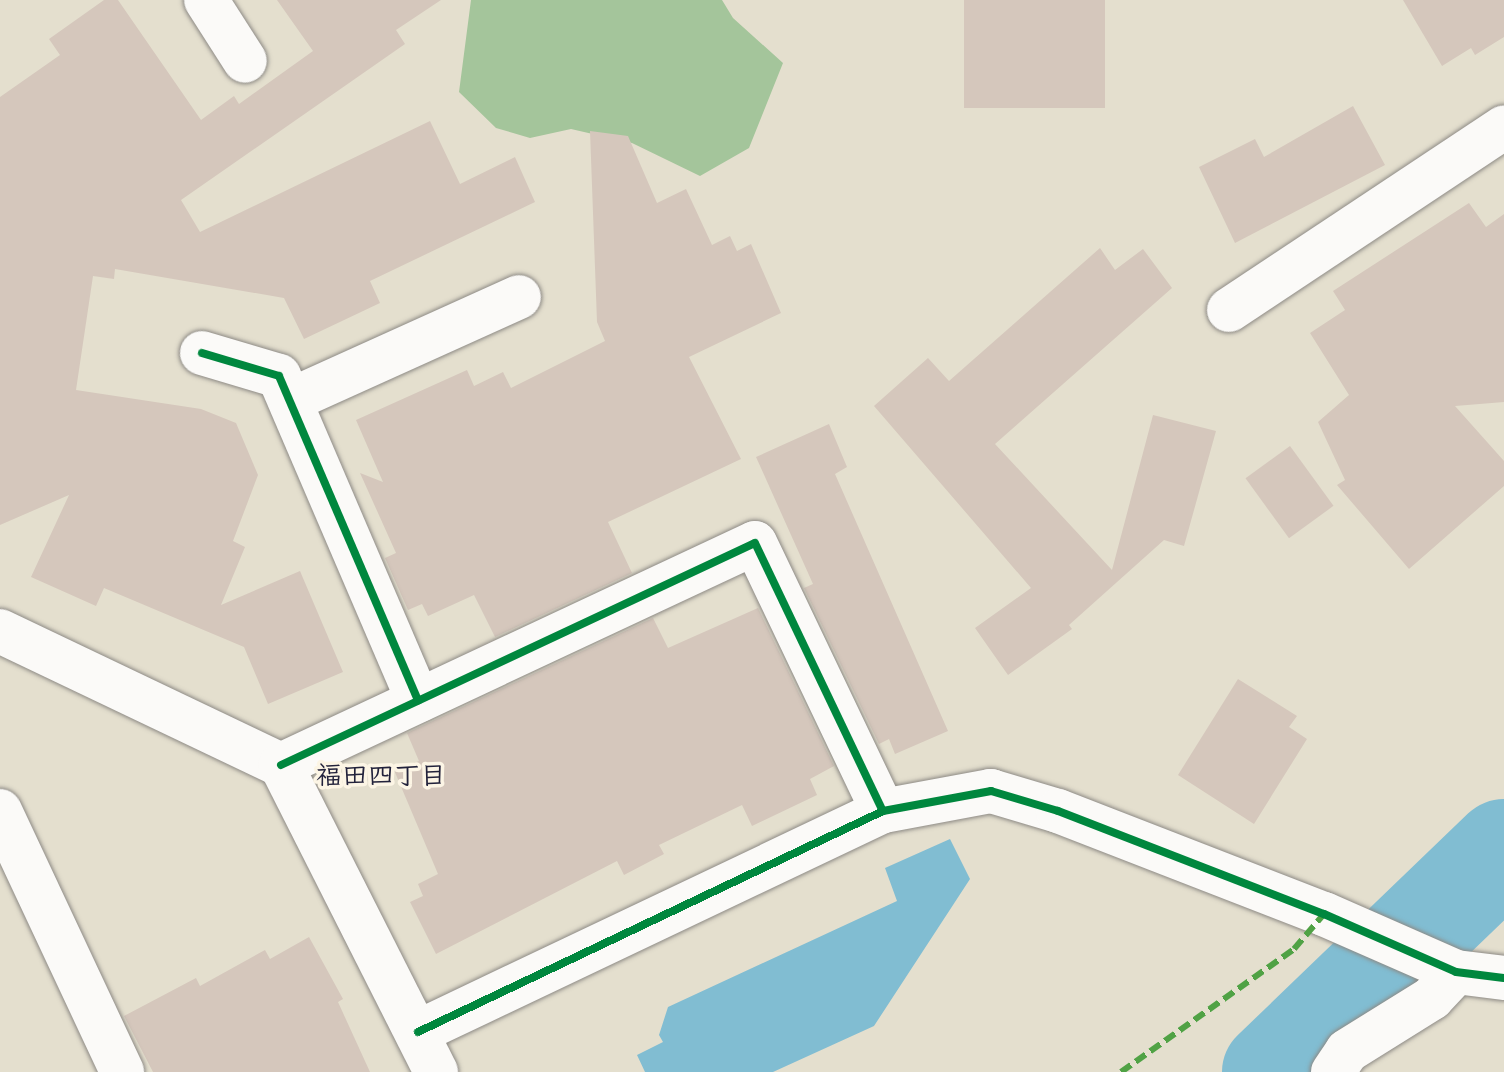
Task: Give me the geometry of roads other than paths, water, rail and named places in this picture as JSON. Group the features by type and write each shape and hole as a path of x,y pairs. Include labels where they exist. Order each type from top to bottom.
{"street":[{"path":"206,0 245,61"},
{"path":"1229,310 1504,127"},
{"path":"291,400 519,297"},
{"path":"202,353 279,376 418,701"},
{"path":"281,765 755,543 883,811"},
{"path":"0,631 281,765 436,1072"},
{"path":"418,1032 883,811 991,791 1058,811 1349,926 1444,968 1504,978"},
{"path":"0,811 122,1072"},
{"path":"1333,1072 1347,1051 1432,998 1444,968"}],"water":[{"path":"950,839 970,879 874,1026 773,1072 645,1072 637,1055 663,1042 659,1035 668,1007 897,901 885,868"}],"waterway":[{"path":"1273,1072 1504,850"}],"district":[{"name":"福田四丁目","path":"381,777"}]}
